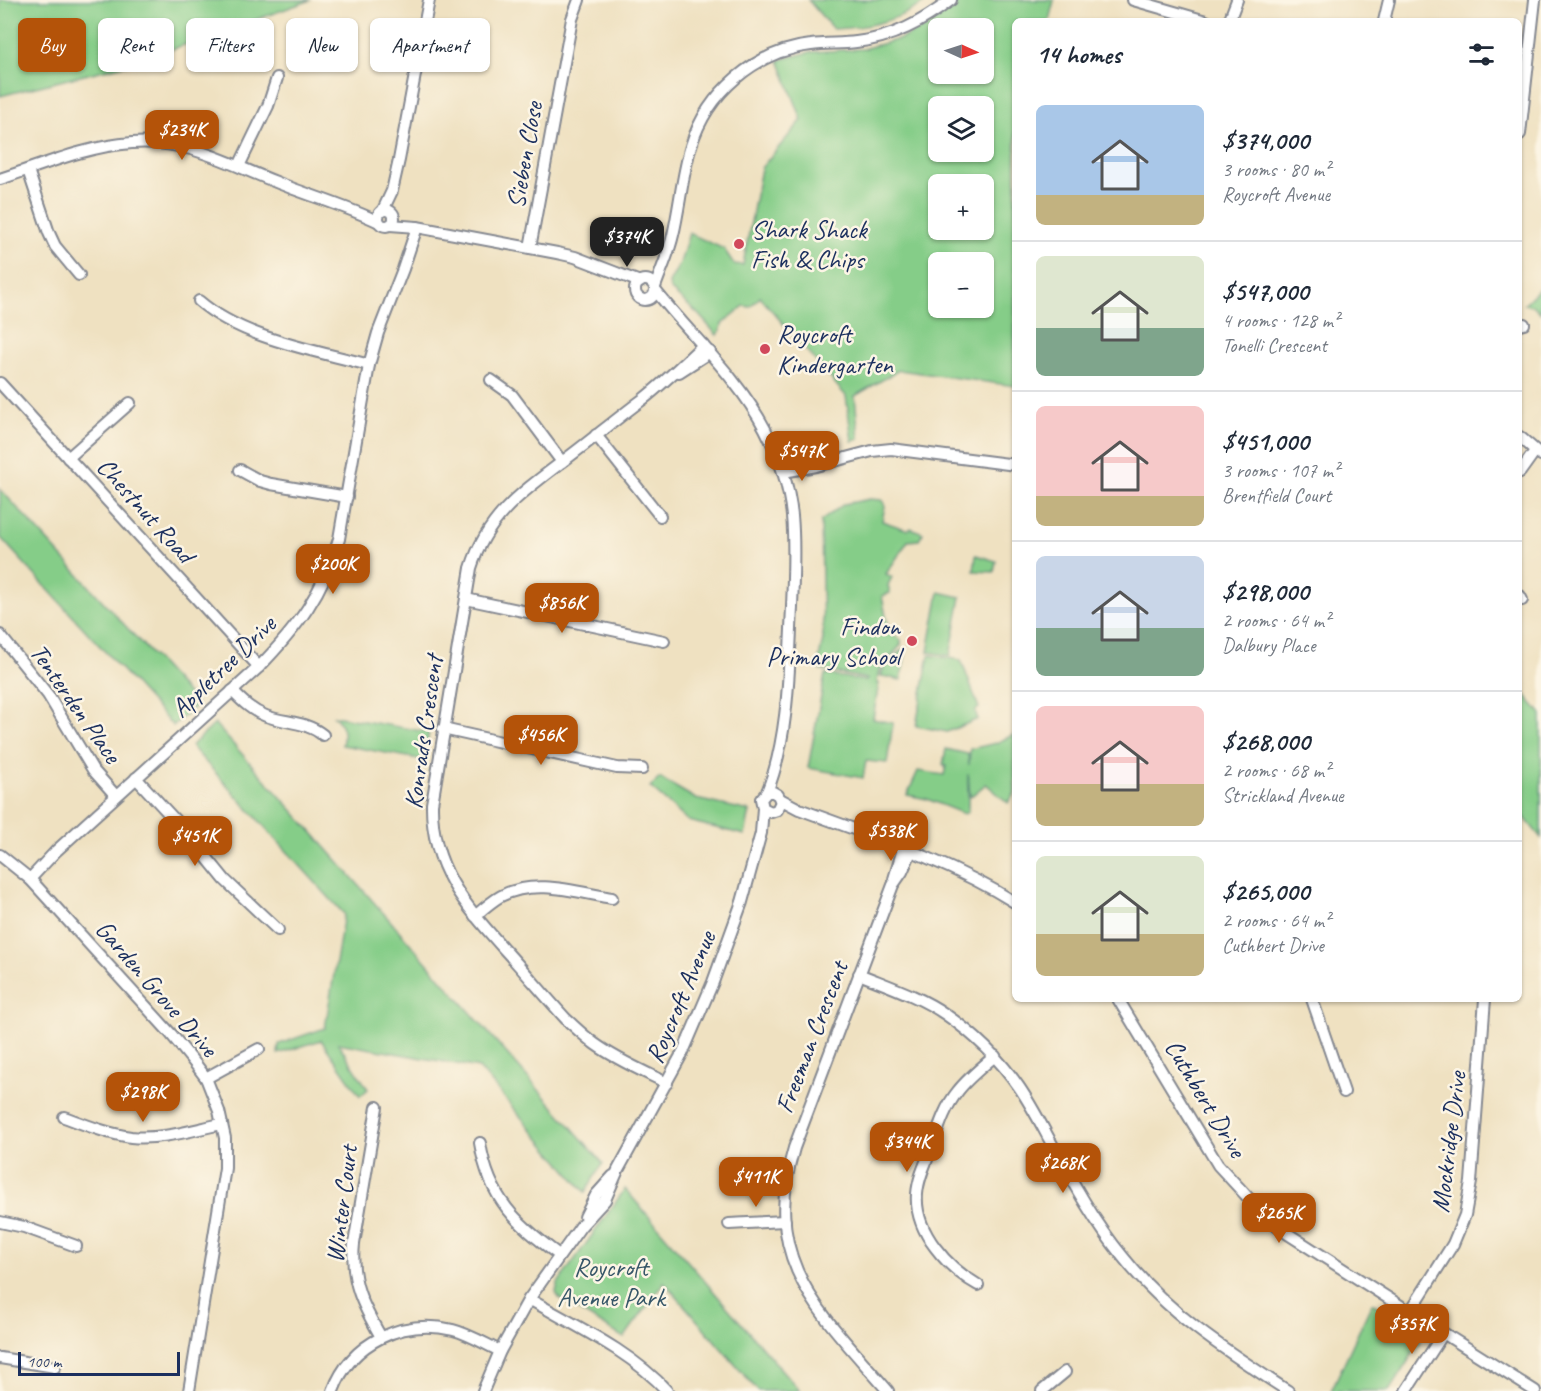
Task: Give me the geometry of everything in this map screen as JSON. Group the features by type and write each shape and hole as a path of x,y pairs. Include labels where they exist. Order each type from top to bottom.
{"street":[{"path":"386,215 429,0"},
{"name":"Sieben Close","path":"530,248 572,19 579,0"},
{"path":"596,265 626,284 642,300 662,265 674,232 687,161 693,140 708,109 729,84 757,63 782,51 807,45 856,42 889,36 921,21 951,0"},
{"path":"1133,0 1196,18"},
{"path":"1230,18 1237,0"},
{"path":"1385,18 1389,0"},
{"path":"1522,116 1535,0"},
{"path":"239,166 267,106 277,78"},
{"path":"0,179 97,149 133,143 189,147 282,185 357,211 386,215 417,227 575,257 649,288 706,349 755,411 773,446 784,476 792,515 794,555 788,678 776,770 779,803 771,812 763,808 761,799 767,792 776,770"},
{"path":"28,170 52,239 64,258 80,275"},
{"name":"Appletree Drive","path":"27,877 258,667 287,638 316,596 332,560 347,497 369,365 378,333 404,269 417,227"},
{"path":"199,301 215,315 225,320 281,342 369,365"},
{"name":"Konrads Crescent","path":"667,1083 594,1044 566,1019 475,916 449,879 434,835 433,795 471,568 476,551 492,523 519,495 671,377 689,367 706,349"},
{"path":"491,380 512,395 562,462"},
{"name":"Chestnut Road","path":"0,383 258,667"},
{"path":"68,458 130,403"},
{"path":"596,435 660,516"},
{"path":"1522,439 1538,453 1522,470"},
{"path":"784,476 872,451 891,449 1012,464"},
{"path":"240,470 271,484 347,497"},
{"path":"466,599 664,641"},
{"name":"Tenterden Place","path":"0,635 48,695 93,770 116,796"},
{"path":"232,691 259,713 305,725 323,735"},
{"path":"443,729 616,768 642,769"},
{"path":"136,778 186,832 225,880 278,930"},
{"path":"767,792 776,793 779,803"},
{"path":"779,803 907,850 978,881 1012,901"},
{"name":"Roycroft Avenue","path":"761,833 779,803"},
{"name":"Roycroft Avenue","path":"483,1391 500,1351 529,1299 581,1226 605,1200 618,1170 667,1083 699,1016 730,939 761,833 763,808"},
{"name":"Freeman Crescent","path":"888,1391 811,1300 795,1269 785,1221 786,1180 794,1148 893,885 895,870 907,850"},
{"name":"Garden Grove Drive","path":"0,855 27,877 171,1034 206,1078 214,1096 222,1124 226,1153 224,1177 189,1391"},
{"path":"475,916 500,897 525,887 542,886 612,898"},
{"path":"859,974 934,1007 961,1025 995,1056 1021,1089 1091,1214 1131,1267 1158,1296 1188,1322 1229,1353 1288,1391"},
{"name":"Cuthbert Drive","path":"1121,1002 1206,1147 1236,1186 1266,1217 1288,1234 1535,1391"},
{"path":"1313,1002 1344,1092"},
{"name":"Mockridge Drive","path":"1410,1312 1453,1244 1465,1215 1471,1182 1485,1002"},
{"path":"206,1078 259,1049"},
{"path":"978,1285 957,1271 927,1234 918,1214 917,1194 922,1173 950,1103 966,1081 995,1056"},
{"name":"Winter Court","path":"376,1107 352,1263 357,1291 381,1337"},
{"path":"64,1117 117,1134 143,1137 171,1135 222,1124"},
{"path":"480,1143 486,1172 502,1203 520,1224 559,1255"},
{"path":"729,1224 785,1221"},
{"path":"0,1222 24,1227 76,1246"},
{"path":"529,1299 614,1349 648,1373 667,1391"},
{"path":"333,1391 338,1377 347,1364 369,1343 409,1328 444,1328 456,1331 500,1351"},
{"path":"1406,1391 1443,1334"},
{"path":"0,1358 55,1367"},
{"path":"1042,1391 1065,1372"}],"green space":[{"path":"0,0 311,0 260,18 186,18 186,44 174,49 174,18 98,18 98,72 0,96"},
{"path":"808,0 928,0 906,13 883,22 833,29"},
{"path":"961,0 1054,0 1050,18 1012,18 1012,386 899,370 855,396 859,439 852,441 846,396 760,297 750,307 744,306 722,324 717,335 670,289 669,283 680,263 689,233 724,249 734,264 743,265 761,168 802,120 779,60 810,52 862,49 900,39 928,25 928,84 994,84 994,18 938,18"},
{"path":"1541,287 1541,313 1534,306 1524,304"},
{"path":"0,489 197,704 173,726 0,537"},
{"path":"870,499 882,500 885,506 882,521 923,533 919,540 908,541 886,574 892,577 888,585 890,593 882,596 889,632 901,640 901,645 879,670 873,719 893,723 887,763 866,761 863,778 808,768 825,674 866,681 867,679 817,669 823,639 821,521 844,504"},
{"path":"976,555 996,561 994,572 974,571"},
{"path":"939,592 961,597 950,656 928,652"},
{"path":"904,648 906,650 901,680 881,676 884,666"},
{"path":"929,655 961,660 979,708 975,711 978,719 947,732 916,726"},
{"path":"1522,691 1541,714 1541,838 1522,814"},
{"path":"334,716 429,732 424,760 342,745 342,729"},
{"path":"215,724 603,1163 585,1192 479,1068 338,1043 368,1089 360,1096 321,1040 278,1054 279,1044 325,1028 344,914 191,746"},
{"path":"1012,735 1012,797 1008,803 986,784 970,797 968,774 968,812 964,814 927,799 907,795 918,771 944,775 946,749 968,754 969,765 970,749 996,743"},
{"path":"660,778 696,799 750,811 745,835 688,821 650,787"},
{"name":"Roycroft Avenue Park","path":"625,1189 800,1391 758,1391 664,1282 624,1338 558,1298 556,1292 558,1283"},
{"path":"1372,1303 1420,1334 1421,1341 1389,1391 1331,1391"}],"place":[{"name":"Shark Shack Fish & Chips","path":"739,244"},
{"name":"Roycroft Kindergarten","path":"765,349"},
{"name":"Findon Primary School","path":"912,641"}]}
